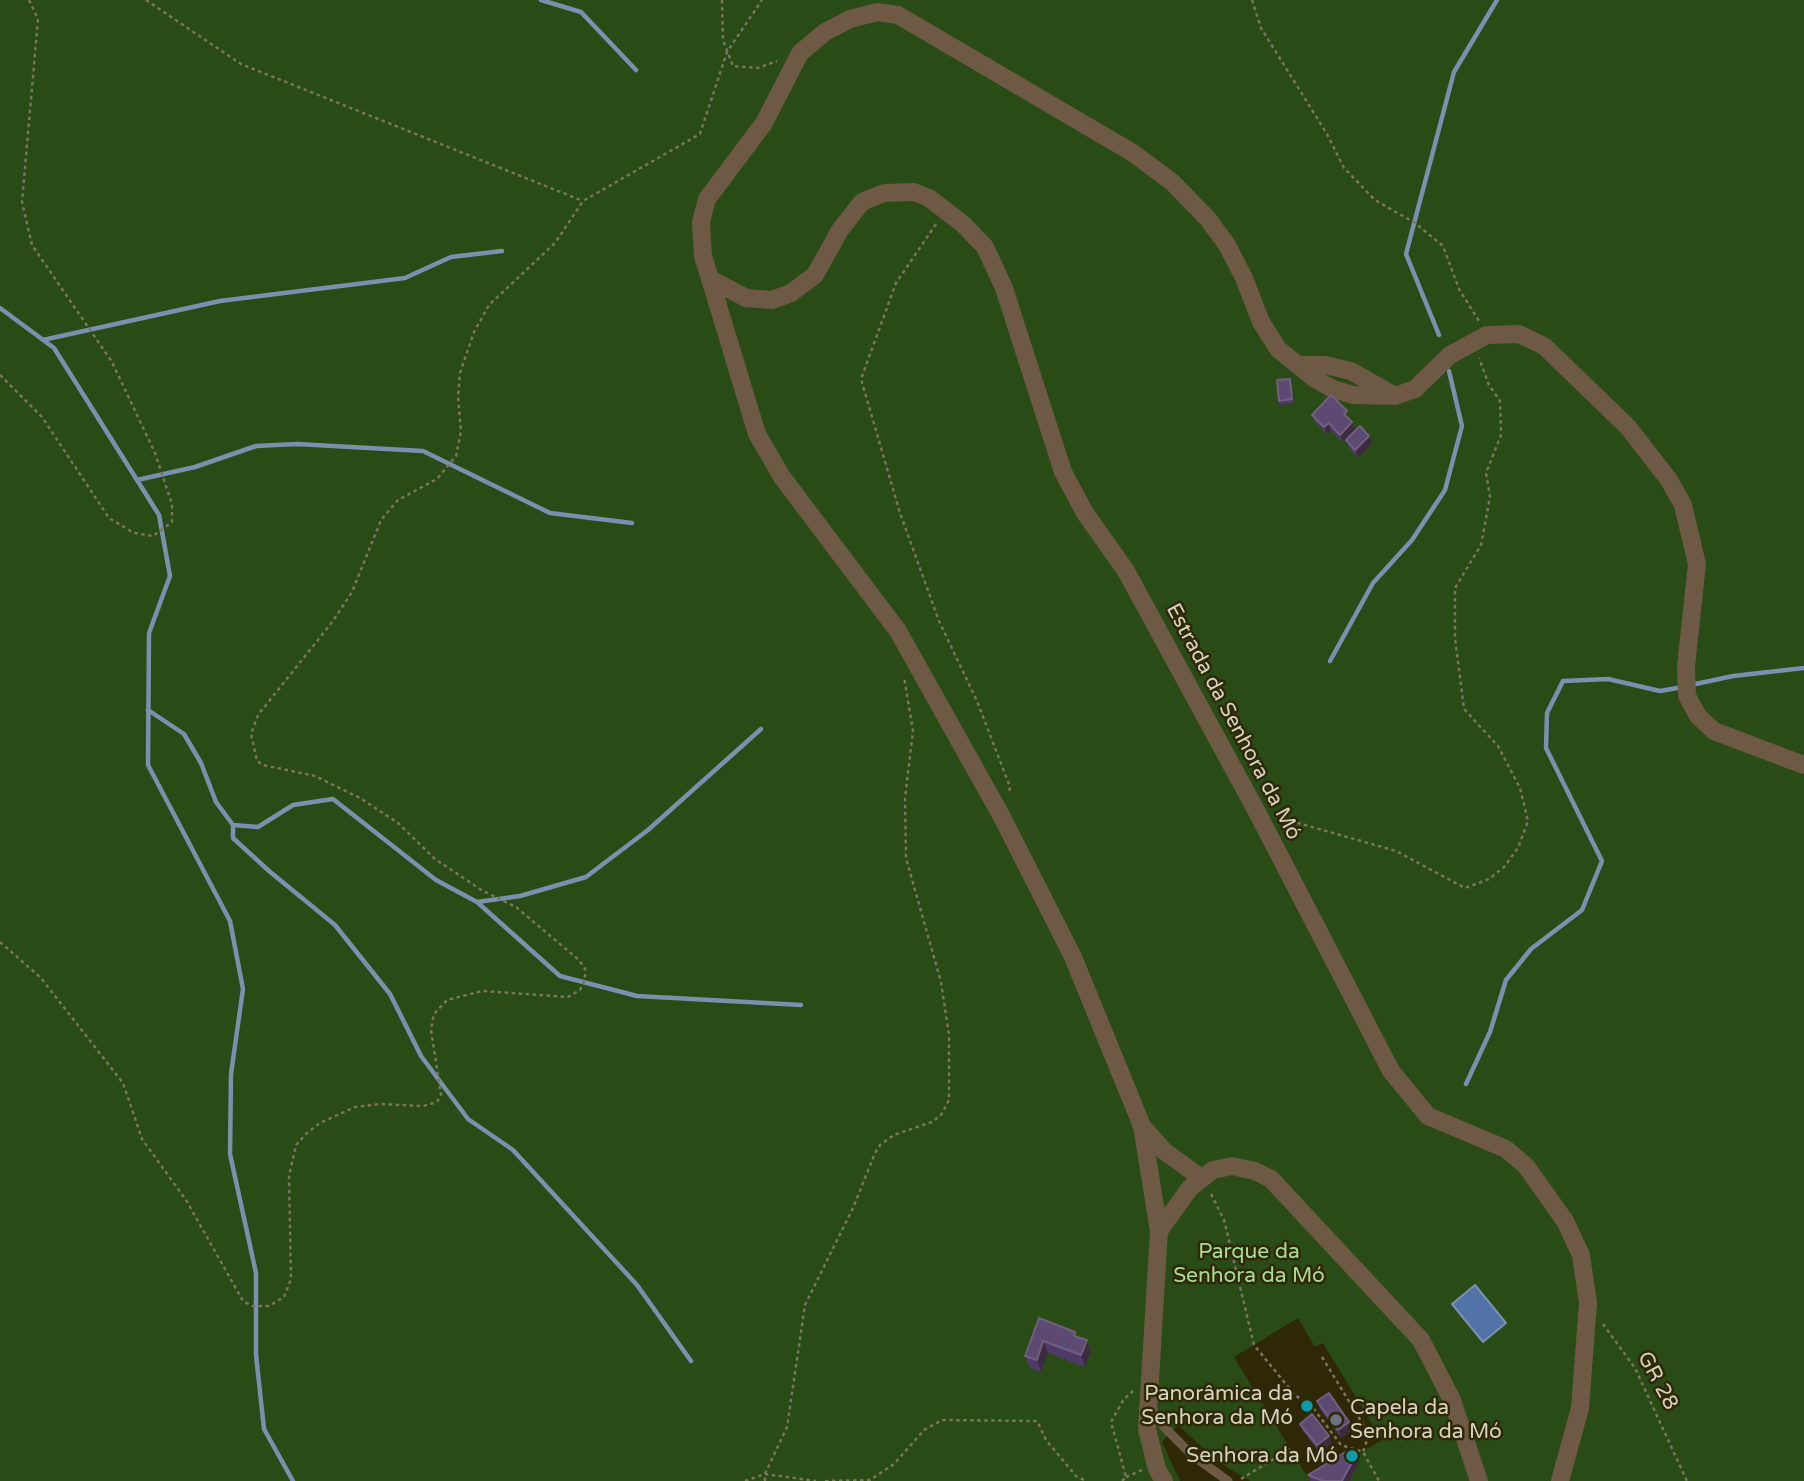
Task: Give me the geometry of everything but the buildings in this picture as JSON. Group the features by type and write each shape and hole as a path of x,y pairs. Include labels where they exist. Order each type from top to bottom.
{"street":[{"path":"1164,1481 1157,1469 1147,1429 1159,1231 1142,1126 1073,957 1002,817 898,631 782,477 757,434 701,244 704,207 711,191 764,123 800,53 825,32 850,19 877,12 898,15 1133,153 1172,182 1208,219 1239,267 1268,335 1278,349 1299,365 1325,365 1350,371 1395,396 1415,389 1450,355 1479,339 1519,334 1544,346 1628,427 1669,480 1683,505 1697,564 1686,666 1688,696 1698,716 1714,731 1804,765"},
{"name":"Estrada da Senhora da Mó","path":"712,280 746,298 764,301 780,298 804,286 816,275 840,230 862,202 884,193 914,192 945,209 985,247 1004,288 1063,472 1085,513 1126,571 1257,812 1391,1071 1427,1116 1507,1149 1527,1166 1565,1221 1581,1255 1588,1303 1580,1409 1560,1481"},
{"path":"1142,1126 1164,1152 1200,1177"},
{"path":"1159,1231 1200,1177 1213,1170 1231,1166 1255,1171 1271,1179 1421,1340 1452,1401 1479,1481"}],"lane":[{"path":"1150,1406 1164,1427 1192,1455 1228,1481"}],"path":[{"path":"0,376 42,417 109,518 134,533 153,536 172,522 172,504 155,453 111,362 32,245 22,202 38,19 29,0"},
{"path":"146,0 240,64 583,201"},
{"path":"722,0 723,40 733,66 758,68 800,53"},
{"path":"0,942 41,978 123,1083 142,1139 186,1199 243,1301 252,1306 269,1306 284,1297 291,1279 289,1176 296,1145 306,1133 355,1107 380,1104 423,1106 437,1102 441,1095 431,1030 434,1014 447,1000 482,991 568,997 580,989 585,980 585,969 579,960 516,907 483,891 435,859 398,823 360,798 315,776 263,765 257,761 251,745 258,715 334,621 352,592 381,520 398,500 437,479 456,456 461,431 458,397 460,373 474,332 489,305 555,243 583,201 700,134 727,52 762,0"},
{"path":"1252,0 1261,29 1327,134 1343,168 1375,200 1415,223 1443,246 1500,401 1501,435 1486,473 1490,498 1481,545 1455,588 1455,638 1464,709 1498,746 1520,788 1528,821 1518,848 1504,867 1489,879 1465,888 1396,851 1257,812"},
{"path":"945,209 896,284 861,379 900,513 939,621 977,701 1010,787 1008,803 1002,817"},
{"path":"765,1481 765,1474 787,1427 805,1305 853,1208 875,1153 880,1145 894,1135 932,1122 941,1115 949,1100 948,1034 942,982 906,858 905,797 913,731 903,672"},
{"path":"1200,1177 1224,1220 1254,1345 1294,1394 1314,1409 1341,1445 1363,1452 1379,1481"},
{"name":"GR 28","path":"1588,1303 1635,1368 1687,1481"},
{"path":"1322,1357 1369,1434 1363,1452"},
{"path":"1122,1481 1126,1478 1111,1422 1124,1399 1138,1387 1150,1383"},
{"path":"825,1481 870,1480 894,1464 924,1430 942,1420 1037,1422 1046,1440 1076,1476 1086,1481"},
{"path":"1238,1481 1290,1449"},
{"path":"745,1481 765,1474 816,1481"}],"green space":[{"name":"Parque da Senhora da Mó","path":"0,0 1804,0 1804,1481 1315,1481 1382,1440 1323,1343 1315,1347 1298,1318 1234,1357 1310,1481 1250,1481 1217,1461 1178,1425 1162,1442 1180,1481 0,1481"}],"water":[{"path":"1475,1285 1506,1323 1483,1342 1452,1304"}],"waterway":[{"path":"541,0 581,12 636,70"},
{"path":"1439,335 1406,254 1454,72 1497,0"},
{"path":"43,340 220,301 405,278 451,257 502,251"},
{"path":"0,308 54,348 159,515 170,576 149,633 148,765 230,921 243,989 231,1074 230,1154 256,1273 256,1355 264,1429 293,1481"},
{"path":"1330,661 1373,583 1412,540 1445,490 1462,426 1449,371"},
{"path":"137,480 195,467 256,446 297,444 423,451 550,513 632,523"},
{"path":"1691,685 1733,676 1804,668"},
{"path":"1466,1084 1490,1032 1506,980 1531,949 1582,910 1602,861 1546,748 1547,713 1563,681 1608,679 1660,691 1683,687"},
{"path":"148,710 184,734 201,763 216,802 233,825 258,827 293,805 333,799 436,880 477,902 560,976 637,996 801,1005"},
{"path":"477,902 520,896 586,877 648,830 761,729"},
{"path":"233,825 233,838 335,925 390,994 421,1056 468,1119 513,1150 637,1285 691,1361"}],"place":[{"name":"Panorâmica da Senhora da Mó","path":"1307,1406"},
{"name":"Capela da Senhora da Mó","path":"1336,1420"},
{"name":"Senhora da Mó","path":"1352,1456"}]}
